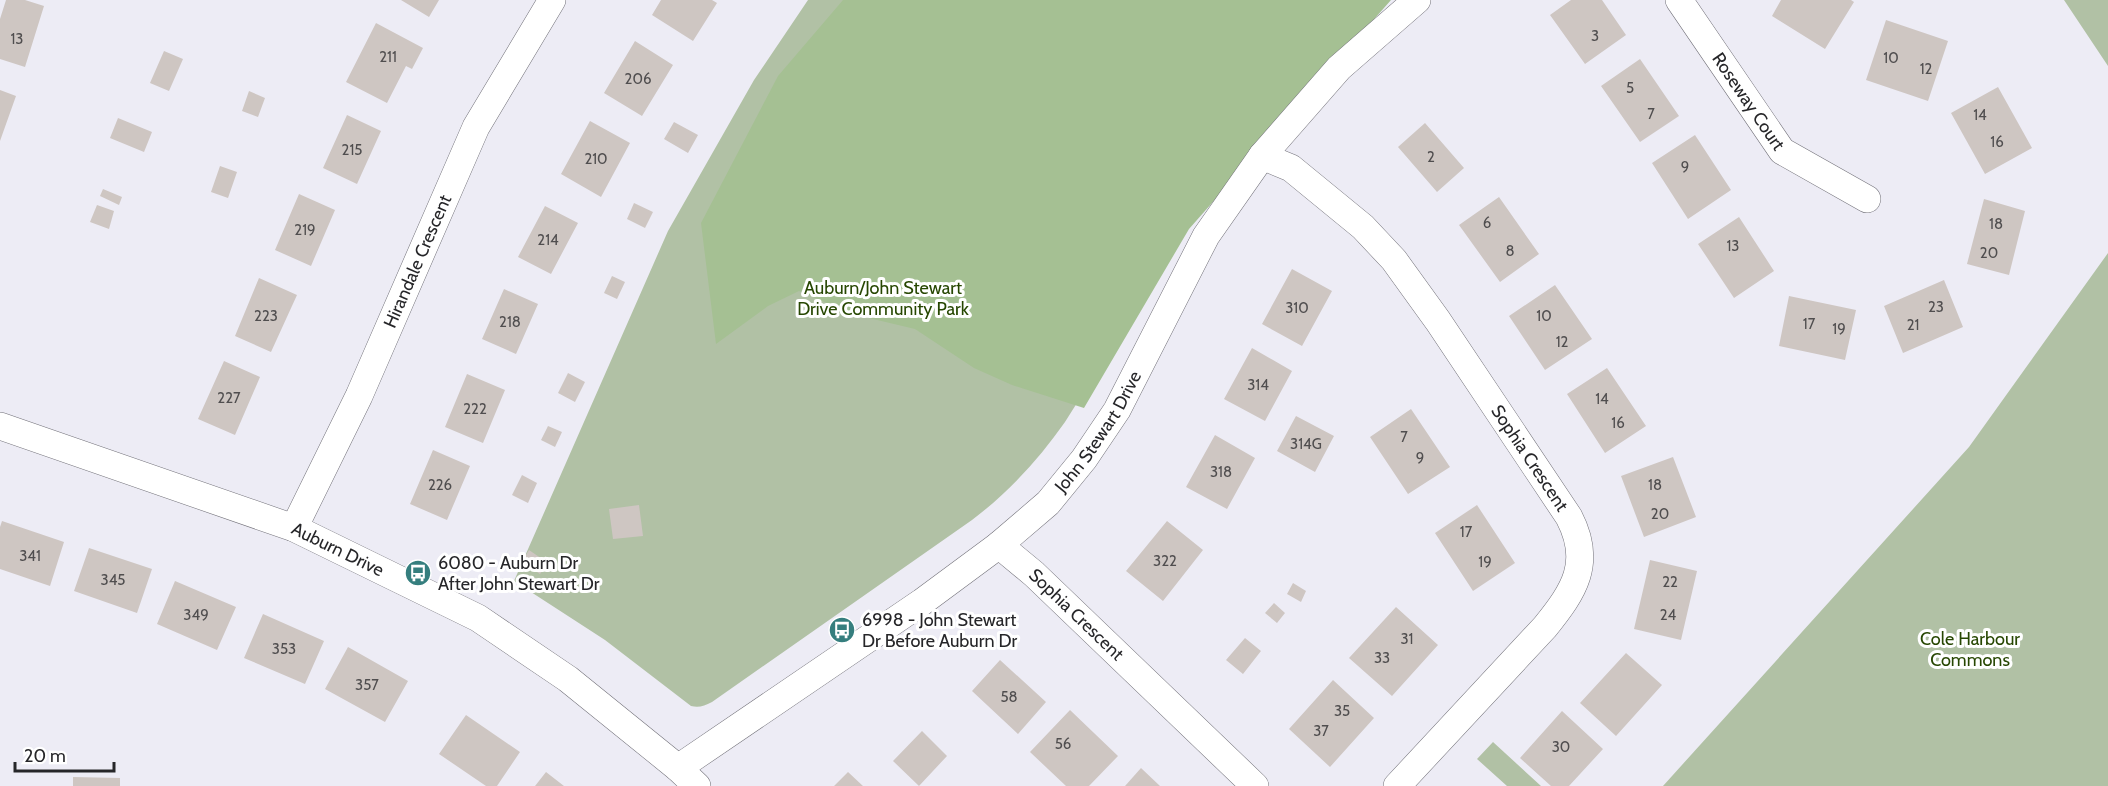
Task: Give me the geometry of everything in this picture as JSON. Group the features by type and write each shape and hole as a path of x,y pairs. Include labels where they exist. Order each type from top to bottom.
{"street":[{"name":"Hirandale Crescent","path":"294,528 359,396 476,127 552,0"},
{"name":"John Stewart Drive","path":"687,777 999,545 1048,503 1084,459 1117,410 1206,236 1262,156 1339,68 1417,0"},
{"name":"Roseway Court","path":"1679,0 1782,151 1867,199"},
{"name":"Sophia Crescent","path":"1262,156 1291,168 1363,227 1394,260 1438,321 1569,517 1578,539 1580,563 1578,575 1566,600 1545,627 1397,786"},
{"name":"Auburn Drive","path":"0,426 294,528 478,618 568,679 687,777"},
{"name":"Sophia Crescent","path":"999,545 1034,574 1255,786"}],"green space":[{"name":"Auburn/John Stewart Drive Community Park","path":"808,0 1360,0 1290,65 1065,422 1023,474 972,520 712,702 694,707 605,640 514,581 668,231 754,80"},
{"path":"843,0 1391,0 1189,229 1084,408 1012,385 974,368 915,329 852,314 799,291 768,306 716,344 701,223 778,76"},
{"path":"2064,0 2108,0 2108,66"},
{"name":"Cole Harbour Commons","path":"2108,253 2108,786 1663,786 1969,447"},
{"path":"1493,742 1541,786 1507,786 1477,759"}],"building":[{"path":"6,0 25,0 44,6 25,67 0,59 0,19"},
{"path":"401,0 439,0 429,17"},
{"path":"661,0 712,0 717,3 693,41 652,15"},
{"path":"1571,0 1602,0 1626,35 1585,64 1550,15"},
{"path":"1781,0 1851,0 1854,2 1825,49 1772,16"},
{"path":"1886,20 1948,41 1928,101 1866,80"},
{"path":"376,23 423,48 412,69 406,66 387,103 346,82"},
{"path":"635,41 673,65 642,116 604,93"},
{"path":"164,51 183,59 169,91 150,83"},
{"path":"1640,59 1679,116 1640,142 1601,86"},
{"path":"1998,87 2032,148 1985,174 1951,113"},
{"path":"0,90 16,96 0,141"},
{"path":"249,91 265,98 258,117 242,111"},
{"path":"347,115 381,131 357,184 323,168"},
{"path":"118,118 152,132 144,152 110,138"},
{"path":"590,121 630,143 601,197 561,174"},
{"path":"674,122 698,135 688,153 664,139"},
{"path":"1425,123 1464,168 1437,192 1398,147"},
{"path":"1695,135 1731,190 1688,219 1652,163"},
{"path":"220,166 237,172 228,198 211,192"},
{"path":"103,189 122,197 119,205 100,196"},
{"path":"299,194 335,210 311,266 275,250"},
{"path":"1499,197 1539,254 1500,282 1459,225"},
{"path":"1984,199 2025,211 2009,275 1967,264"},
{"path":"634,203 653,212 645,228 627,219"},
{"path":"97,205 114,211 109,229 90,222"},
{"path":"545,206 578,223 551,274 518,257"},
{"path":"1739,217 1774,271 1734,298 1698,244"},
{"path":"1292,269 1332,291 1302,346 1262,324"},
{"path":"612,276 625,282 617,299 604,293"},
{"path":"259,278 297,295 271,352 235,336"},
{"path":"1944,280 1963,327 1903,353 1884,306"},
{"path":"1555,285 1592,339 1545,370 1509,316"},
{"path":"504,289 538,304 516,354 482,339"},
{"path":"1789,296 1856,310 1845,360 1779,346"},
{"path":"1252,348 1292,371 1265,421 1224,399"},
{"path":"224,361 260,377 235,435 198,419"},
{"path":"1607,368 1646,426 1605,453 1567,394"},
{"path":"568,373 585,382 575,402 558,393"},
{"path":"467,374 505,390 483,443 445,427"},
{"path":"1411,409 1450,467 1408,494 1370,437"},
{"path":"1296,416 1334,436 1315,472 1277,451"},
{"path":"548,426 562,432 555,447 541,440"},
{"path":"1215,435 1255,458 1227,509 1186,487"},
{"path":"433,450 470,466 447,520 410,504"},
{"path":"1673,457 1696,517 1644,537 1621,476"},
{"path":"522,475 537,483 528,503 512,495"},
{"path":"639,505 643,536 613,539 609,509"},
{"path":"1477,505 1515,563 1473,591 1435,533"},
{"path":"2,521 64,542 50,586 0,569"},
{"path":"1167,521 1203,550 1163,601 1126,571"},
{"path":"89,548 152,569 137,613 74,591"},
{"path":"529,550 548,563 540,574 522,562"},
{"path":"1650,560 1697,571 1681,640 1634,629"},
{"path":"175,581 236,607 217,650 157,624"},
{"path":"1293,583 1306,591 1301,602 1287,594"},
{"path":"1274,603 1285,613 1277,623 1265,613"},
{"path":"1396,607 1438,645 1392,696 1349,658"},
{"path":"263,614 324,641 305,684 244,658"},
{"path":"1245,638 1261,651 1243,674 1226,660"},
{"path":"348,647 408,681 385,722 325,689"},
{"path":"1626,653 1662,685 1616,736 1580,703"},
{"path":"1000,660 1046,702 1018,734 972,691"},
{"path":"1333,680 1374,718 1330,767 1289,729"},
{"path":"1070,710 1118,756 1089,786 1066,786 1030,752"},
{"path":"1562,711 1603,749 1569,786 1551,786 1520,758"},
{"path":"466,715 520,752 497,786 486,786 439,754"},
{"path":"922,731 947,756 919,786 893,761"},
{"path":"1141,768 1160,786 1125,786"},
{"path":"546,772 564,786 535,786"},
{"path":"848,772 863,786 834,786"},
{"path":"73,777 120,778 120,786 73,786"}],"place":[{"name":"6080 - Auburn Dr After John Stewart Dr","path":"418,573"},
{"name":"6998 - John Stewart Dr Before Auburn Dr","path":"842,630"}]}
